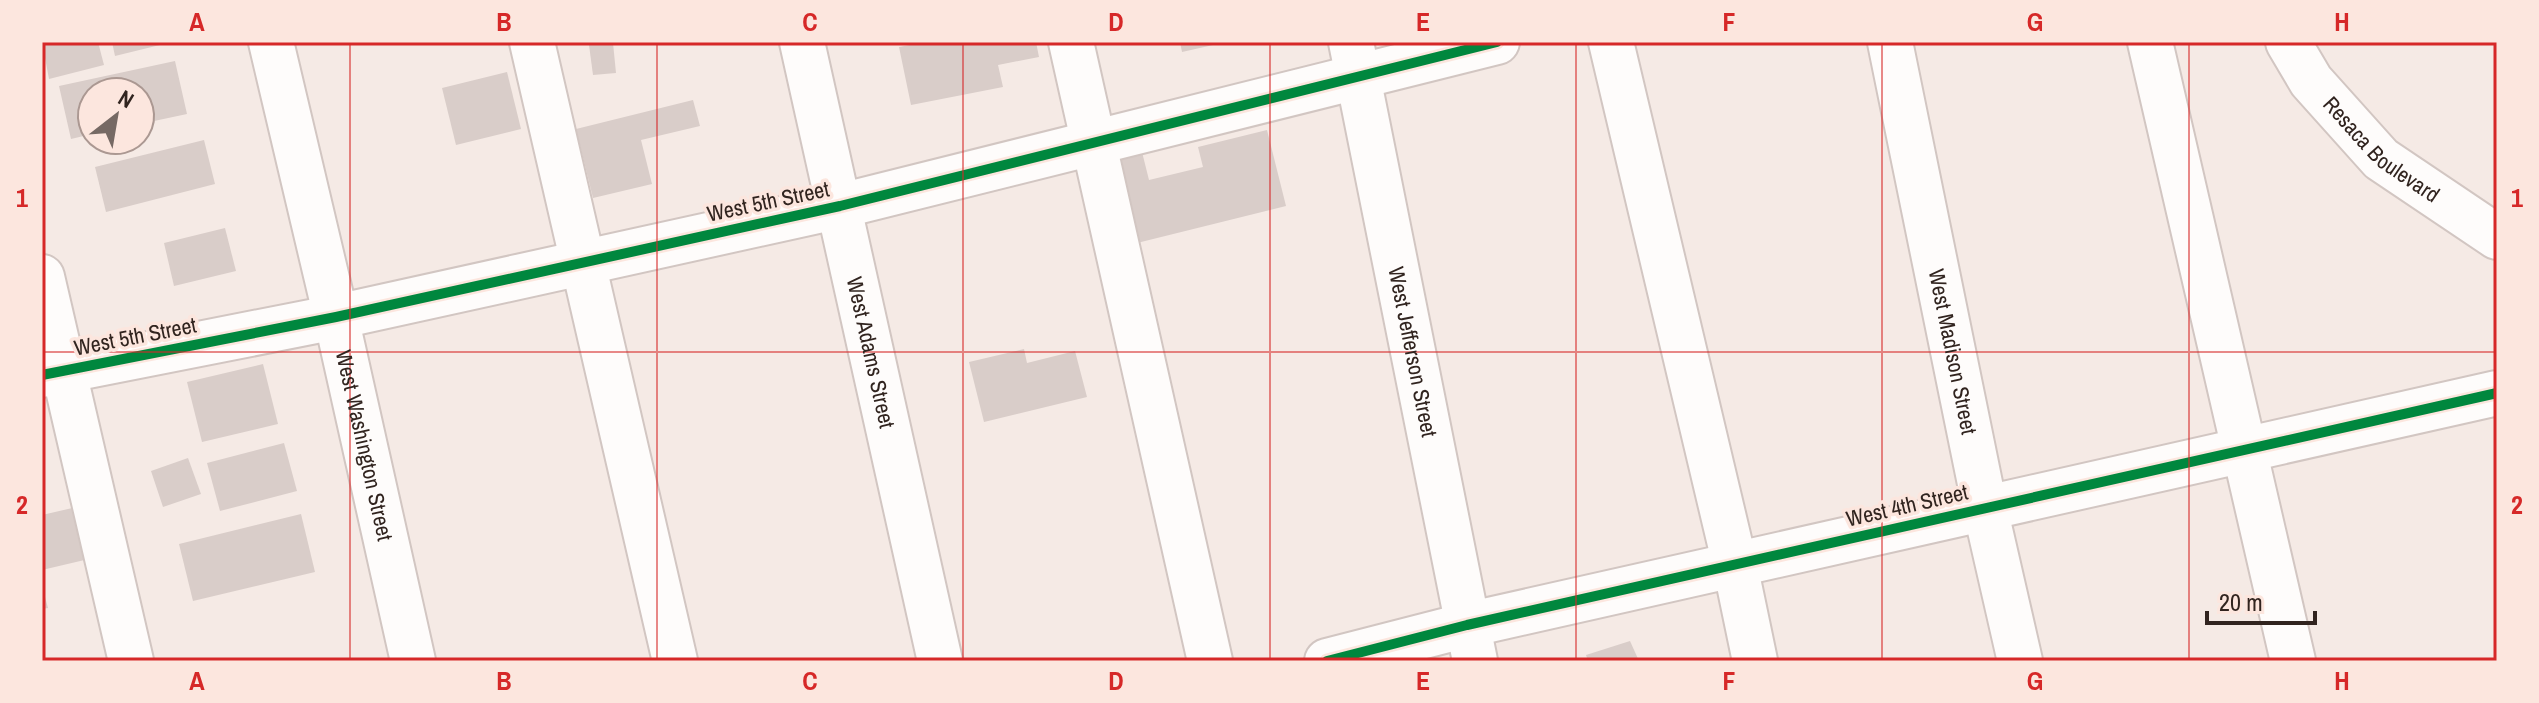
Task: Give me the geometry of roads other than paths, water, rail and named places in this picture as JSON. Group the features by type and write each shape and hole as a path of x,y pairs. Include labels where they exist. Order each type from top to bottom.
{"street":[{"name":"West Washington Street","path":"271,42 413,661"},
{"path":"532,42 675,661"},
{"name":"West Adams Street","path":"802,42 940,661"},
{"path":"1071,42 1210,661"},
{"name":"West 5th Street","path":"52,373 336,317 840,206 1093,143 1355,60 1497,42"},
{"path":"1611,42 1755,661"},
{"name":"West Madison Street","path":"1890,42 1985,508 2020,661"},
{"path":"2150,42 2293,661"},
{"name":"Resaca Boulevard","path":"2288,42 2311,81 2381,159 2497,237"},
{"name":"West Jefferson Street","path":"1355,60 1471,643"},
{"path":"42,277 52,373 131,661"},
{"name":"West 4th Street","path":"1327,661 1471,643 1735,565 2497,393"}]}
